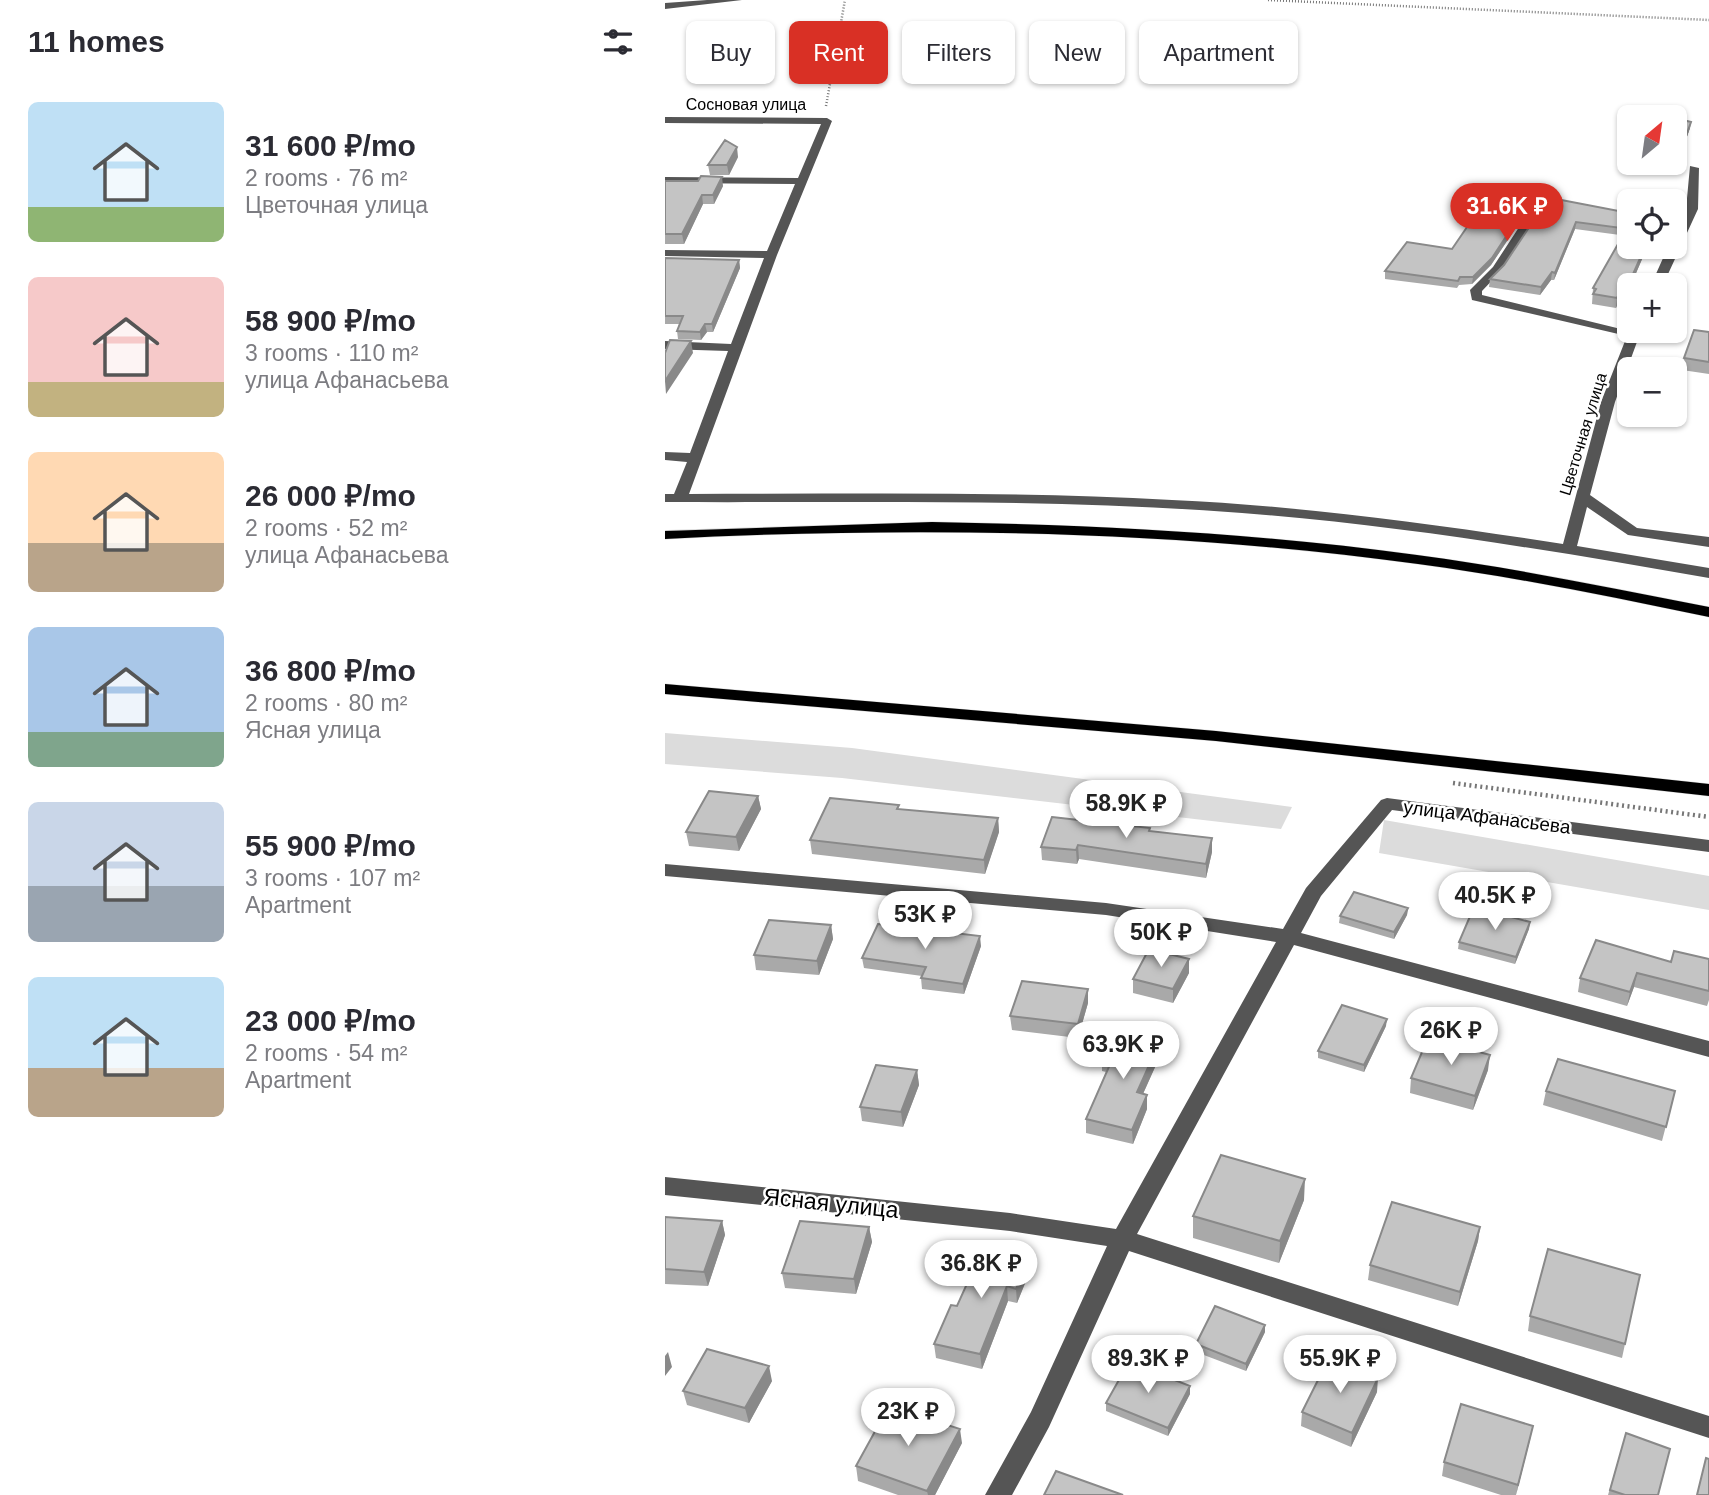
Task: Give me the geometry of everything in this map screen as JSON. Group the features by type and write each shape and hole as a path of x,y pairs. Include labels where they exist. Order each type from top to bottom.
{"main road":[{"path":"665,535 883,527 1017,527 1207,539 1377,554 1709,611"},
{"path":"665,689 1216,736 1709,790"}],"street":[{"path":"665,6 738,0"},
{"name":"Сосновая улица","path":"665,120 827,121"},
{"path":"827,121 800,181 694,458 672,498 1006,499 1174,504 1321,515 1450,529 1709,573"},
{"path":"1687,220 1692,209 1694,168"},
{"path":"665,180 800,181"},
{"path":"1531,217 1497,269 1476,290 1476,297 1617,328"},
{"path":"665,253 771,255"},
{"name":"Цветочная улица","path":"1569,548 1608,402 1630,343"},
{"path":"665,345 736,348"},
{"path":"665,456 694,458"},
{"path":"1582,496 1633,532 1709,542"},
{"name":"улица Афанасьева","path":"1289,937 1313,893 1387,804 1709,846"},
{"path":"665,870 1106,909 1289,937 1709,1049"},
{"path":"998,1495 1040,1419 1122,1239 1289,937"},
{"name":"Ясная улица","path":"665,1186 1010,1222 1122,1239 1709,1427"}],"path":[{"path":"827,121 825,102 845,0"},
{"path":"1268,0 1709,20"},
{"path":"1440,781 1709,817"}],"shaded area":[{"path":"665,733 852,748 1292,807 1281,829 842,778 665,764"},
{"path":"1384,820 1709,876 1709,910 1379,853"}],"building":[{"path":"725,140 737,147 727,165 708,165"},
{"path":"701,176 722,177 713,195 702,195 682,234 665,234 665,181 698,181"},
{"path":"1525,193 1617,211 1617,227 1576,222 1555,273 1552,272 1541,287 1490,279 1504,265 1540,211 1531,204 1526,206 1492,258 1473,277 1460,277 1458,281 1385,271 1407,242 1452,249 1478,211 1502,214"},
{"path":"1617,246 1617,259 1640,259 1634,273 1617,273 1617,298 1593,294 1596,289 1593,288"},
{"path":"665,258 739,260 712,324 705,324 700,332 677,331 683,316 665,316"},
{"path":"1694,330 1709,332 1709,362 1684,357"},
{"path":"670,340 691,341 665,381 665,353"},
{"path":"709,791 758,796 736,837 686,832"},
{"path":"830,798 899,805 897,809 998,818 984,860 810,840"},
{"path":"1052,817 1212,838 1206,864 1078,845 1076,850 1041,847"},
{"path":"1354,892 1408,908 1394,932 1340,916"},
{"path":"1474,907 1530,922 1516,957 1459,942"},
{"path":"769,920 831,925 817,961 754,955"},
{"path":"878,924 980,936 963,984 921,978 926,967 862,958"},
{"path":"1596,940 1671,962 1674,951 1709,959 1709,991 1637,973 1630,992 1580,978"},
{"path":"1149,949 1189,959 1173,989 1133,979"},
{"path":"1022,981 1088,989 1078,1024 1010,1016"},
{"path":"1342,1005 1387,1019 1364,1065 1318,1051"},
{"path":"1115,1031 1160,1041 1137,1092 1147,1095 1132,1130 1086,1119 1112,1060 1102,1057"},
{"path":"1428,1038 1490,1055 1475,1096 1411,1078"},
{"path":"1558,1059 1675,1091 1666,1127 1546,1091"},
{"path":"876,1065 917,1070 901,1112 860,1107"},
{"path":"1221,1155 1305,1179 1280,1241 1193,1216"},
{"path":"1392,1202 1480,1227 1460,1292 1370,1265"},
{"path":"665,1217 722,1221 704,1272 665,1269"},
{"path":"800,1221 869,1227 854,1279 782,1273"},
{"path":"984,1246 1029,1256 1016,1289 1007,1286 980,1354 934,1344 951,1305 957,1306"},
{"path":"1548,1249 1640,1275 1625,1344 1530,1316"},
{"path":"1215,1306 1265,1325 1246,1364 1196,1344"},
{"path":"707,1349 769,1366 745,1408 683,1391"},
{"path":"1329,1358 1378,1378 1352,1433 1302,1412"},
{"path":"1129,1362 1190,1386 1168,1428 1106,1403"},
{"path":"1461,1404 1533,1426 1518,1485 1444,1462"},
{"path":"889,1406 960,1429 927,1491 856,1466"},
{"path":"1626,1433 1670,1449 1658,1495 1625,1495 1610,1490"},
{"path":"1706,1458 1709,1459 1709,1495 1697,1495"},
{"path":"1056,1471 1123,1495 1044,1495"}]}
